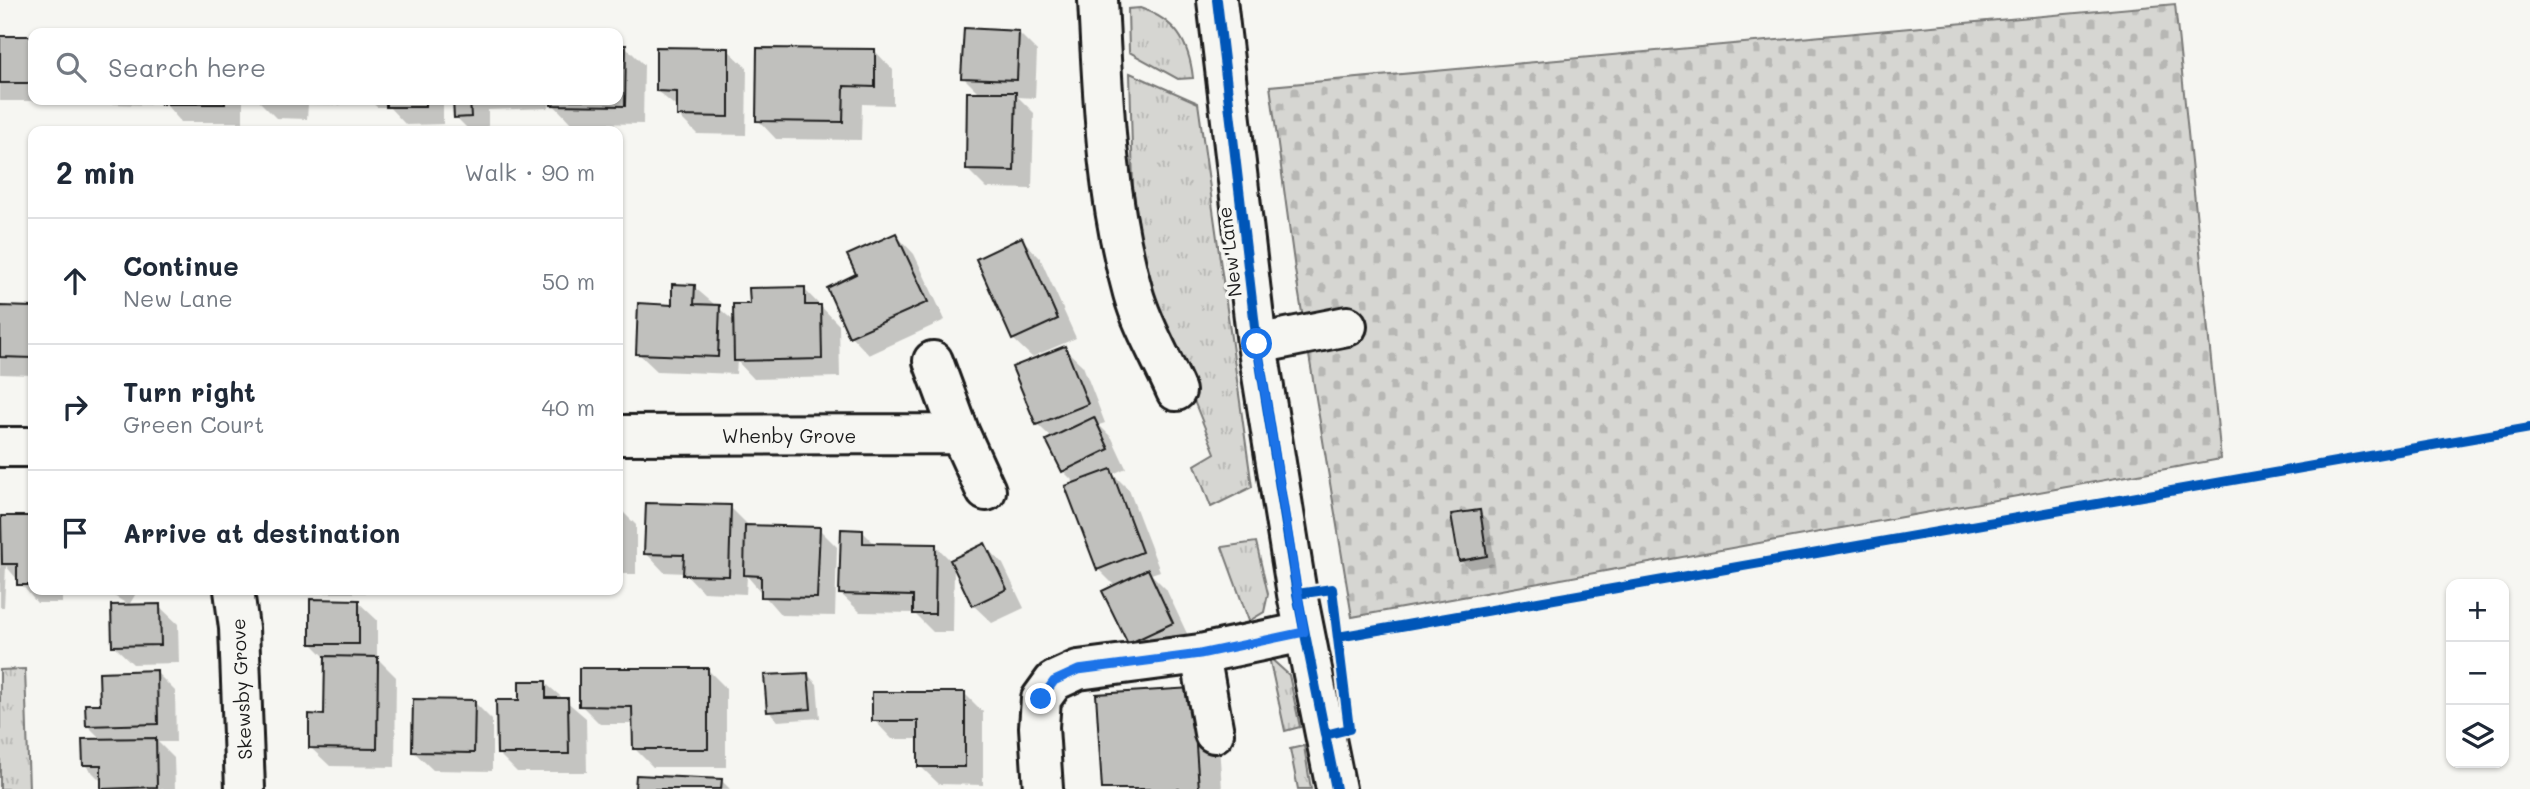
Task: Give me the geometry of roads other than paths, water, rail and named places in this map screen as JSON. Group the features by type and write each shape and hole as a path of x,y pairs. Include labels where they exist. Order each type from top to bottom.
{"street":[{"path":"1098,0 1106,144 1115,222 1134,296 1176,391"},
{"name":"New Lane","path":"1217,0 1257,344 1304,632 1336,789"},
{"path":"1257,344 1347,326"},
{"path":"933,361 960,434 986,491"},
{"name":"Whenby Grove","path":"623,435 960,434"},
{"path":"0,447 28,447"},
{"name":"Skewsby Grove","path":"235,595 239,628 245,789"},
{"path":"1043,789 1039,727 1041,699 1054,681 1078,670 1200,654 1304,632"},
{"path":"1200,654 1214,733"}]}
